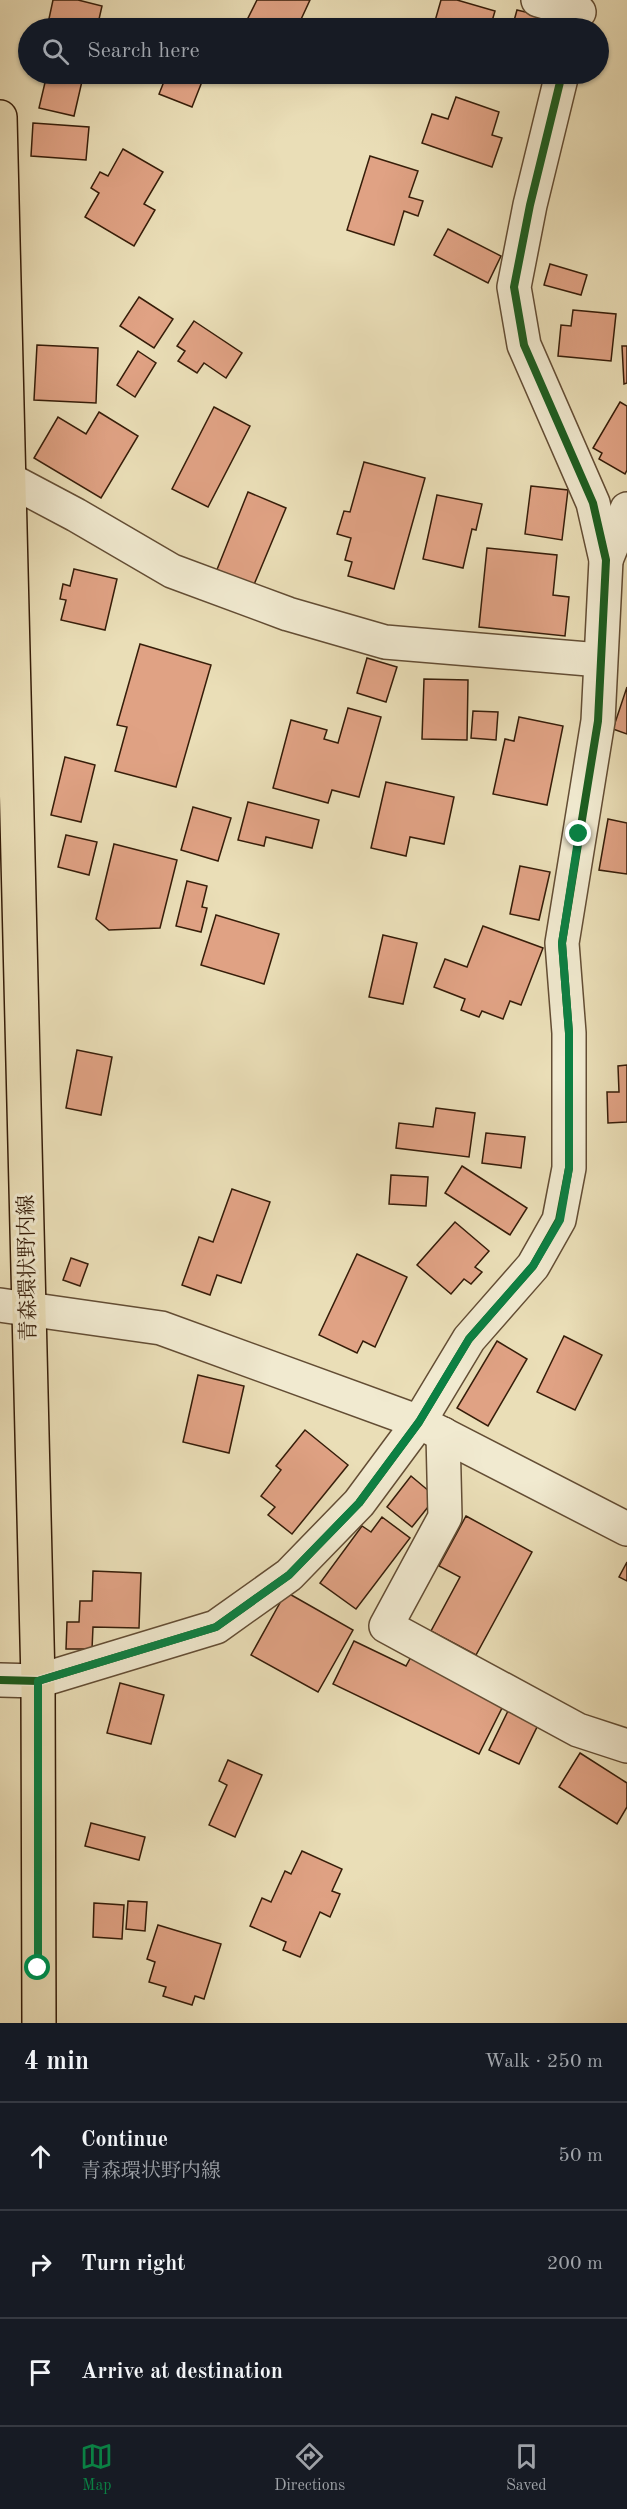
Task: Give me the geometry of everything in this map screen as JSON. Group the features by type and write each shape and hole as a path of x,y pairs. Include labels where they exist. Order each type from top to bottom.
{"main road":[{"name":"青森環状野内線","path":"0,117 14,1306 38,1681 39,2023"}],"street":[{"path":"538,0 579,13"},
{"path":"0,1680 38,1681 216,1627 289,1575 431,1428 469,1339 533,1266 560,1220 569,1168 569,1033 562,943 609,649 606,560 593,503 524,345 514,287 535,184 560,84"},
{"path":"5,483 76,515 172,571 288,614 386,642 609,649"},
{"path":"606,560 627,509"},
{"path":"14,1306 161,1328 431,1428 627,1529"},
{"path":"431,1428 445,1517 386,1626 578,1730 627,1746"}],"building":[{"path":"53,0 78,0 102,6 99,18 49,18"},
{"path":"257,0 310,0 302,18 248,18"},
{"path":"441,0 457,0 495,11 493,18 436,18"},
{"path":"517,10 551,18 515,18"},
{"path":"45,84 81,84 74,116 39,108"},
{"path":"163,84 201,84 192,107 159,94"},
{"path":"456,97 499,112 492,135 502,138 492,167 422,143 432,114 448,119"},
{"path":"33,123 89,127 86,160 31,156"},
{"path":"123,149 163,172 144,204 155,210 134,246 85,217 99,193 91,188 100,172 108,176"},
{"path":"370,156 418,171 409,197 423,201 418,216 404,211 394,245 347,230"},
{"path":"448,229 501,256 488,283 434,255"},
{"path":"550,264 587,275 581,295 544,285"},
{"path":"139,297 173,319 154,348 120,326"},
{"path":"573,310 616,314 611,361 558,356 561,325 571,326"},
{"path":"194,321 242,353 226,378 204,363 197,373 178,361 185,351 177,346"},
{"path":"37,345 98,348 96,403 34,400"},
{"path":"622,346 627,346 627,383 624,384"},
{"path":"138,351 156,363 135,397 117,385"},
{"path":"620,402 627,406 627,470 625,474 599,459 602,453 593,448"},
{"path":"214,407 250,426 208,507 172,489"},
{"path":"99,412 138,436 101,498 34,458 58,417 86,434"},
{"path":"364,462 425,478 394,589 348,576 352,562 345,560 351,538 337,534 344,511 350,512"},
{"path":"531,486 568,490 562,540 525,534"},
{"path":"248,492 286,508 253,587 216,572"},
{"path":"437,495 482,504 476,530 472,529 463,568 423,559"},
{"path":"487,548 557,555 553,595 569,597 565,636 479,627"},
{"path":"74,569 117,579 105,630 61,620 66,600 60,599 63,584 70,586"},
{"path":"140,644 211,665 176,787 115,771 127,727 117,725"},
{"path":"367,658 397,667 386,702 357,693"},
{"path":"424,679 468,680 467,740 422,739"},
{"path":"627,687 627,734 613,729"},
{"path":"348,708 381,717 359,797 332,790 328,803 273,788 291,720 327,730 324,739 338,743"},
{"path":"473,711 498,712 496,740 471,738"},
{"path":"519,717 563,726 547,805 493,794 505,739 514,741"},
{"path":"65,757 95,765 81,822 51,815"},
{"path":"386,782 454,797 444,844 410,837 406,856 371,848"},
{"path":"248,802 319,820 312,848 266,837 264,846 238,840"},
{"path":"193,807 231,818 218,861 181,850"},
{"path":"608,819 627,823 627,874 599,870"},
{"path":"66,835 97,842 89,875 58,867"},
{"path":"114,844 177,860 160,928 109,930 96,919"},
{"path":"520,866 550,872 539,920 510,914"},
{"path":"187,881 207,886 202,907 207,908 201,932 176,926"},
{"path":"216,915 279,934 264,984 201,965"},
{"path":"483,926 543,948 521,1005 510,1001 503,1019 482,1011 479,1017 461,1010 465,999 434,987 445,959 467,967"},
{"path":"383,935 417,943 403,1004 369,997"},
{"path":"77,1050 112,1057 101,1115 66,1108"},
{"path":"627,1065 627,1122 608,1123 607,1092 619,1092 618,1066"},
{"path":"436,1108 475,1113 469,1157 396,1148 399,1123 433,1127"},
{"path":"486,1133 525,1137 521,1168 482,1163"},
{"path":"462,1166 527,1208 510,1235 445,1193"},
{"path":"391,1175 428,1177 426,1206 389,1204"},
{"path":"232,1189 270,1202 241,1283 217,1275 210,1295 182,1285 199,1237 213,1242"},
{"path":"455,1222 489,1251 475,1267 482,1272 471,1284 464,1279 451,1294 417,1265"},
{"path":"357,1254 407,1277 375,1347 363,1341 357,1353 319,1335"},
{"path":"71,1258 88,1264 80,1286 63,1280"},
{"path":"564,1336 602,1355 575,1410 537,1392"},
{"path":"497,1341 527,1359 488,1426 457,1408"},
{"path":"198,1375 244,1386 229,1453 183,1442"},
{"path":"305,1430 348,1465 292,1534 268,1515 275,1507 261,1496 281,1470 276,1466"},
{"path":"411,1476 436,1497 412,1527 387,1507"},
{"path":"466,1516 532,1552 476,1655 431,1631 460,1577 439,1566"},
{"path":"382,1517 410,1538 356,1609 320,1583 362,1526 371,1532"},
{"path":"627,1562 627,1581 619,1577"},
{"path":"93,1571 141,1573 139,1628 93,1627 92,1649 66,1649 67,1622 79,1622 80,1601 92,1601"},
{"path":"286,1592 353,1630 318,1692 251,1655"},
{"path":"354,1641 406,1666 411,1657 505,1702 479,1754 333,1684"},
{"path":"120,1683 164,1695 151,1744 107,1733"},
{"path":"508,1711 538,1725 519,1764 489,1750"},
{"path":"580,1753 627,1783 627,1807 617,1824 559,1787"},
{"path":"228,1760 262,1775 235,1837 209,1825 227,1785 219,1781"},
{"path":"91,1823 145,1837 139,1860 85,1846"},
{"path":"302,1851 342,1869 332,1891 340,1894 330,1917 320,1912 300,1957 283,1950 286,1942 250,1926 262,1898 271,1902 285,1871 291,1874"},
{"path":"128,1901 147,1902 145,1931 126,1929"},
{"path":"94,1903 124,1905 122,1939 93,1937"},
{"path":"158,1925 221,1944 204,1999 195,1996 192,2005 163,1996 166,1987 149,1982 155,1962 147,1959"}],"cycle path":[{"path":"0,1680 38,1681 216,1627 289,1575 359,1503 419,1422 469,1339 533,1266 559,1220 569,1168 569,1033 562,943 598,721 606,560 593,503 524,345 514,287 530,205 560,84"}],"route":[{"path":"38,1968 38,1681 216,1627 289,1575 359,1503 419,1422 469,1339 533,1266 560,1220 569,1168 569,1033 562,943 579,834"}]}
